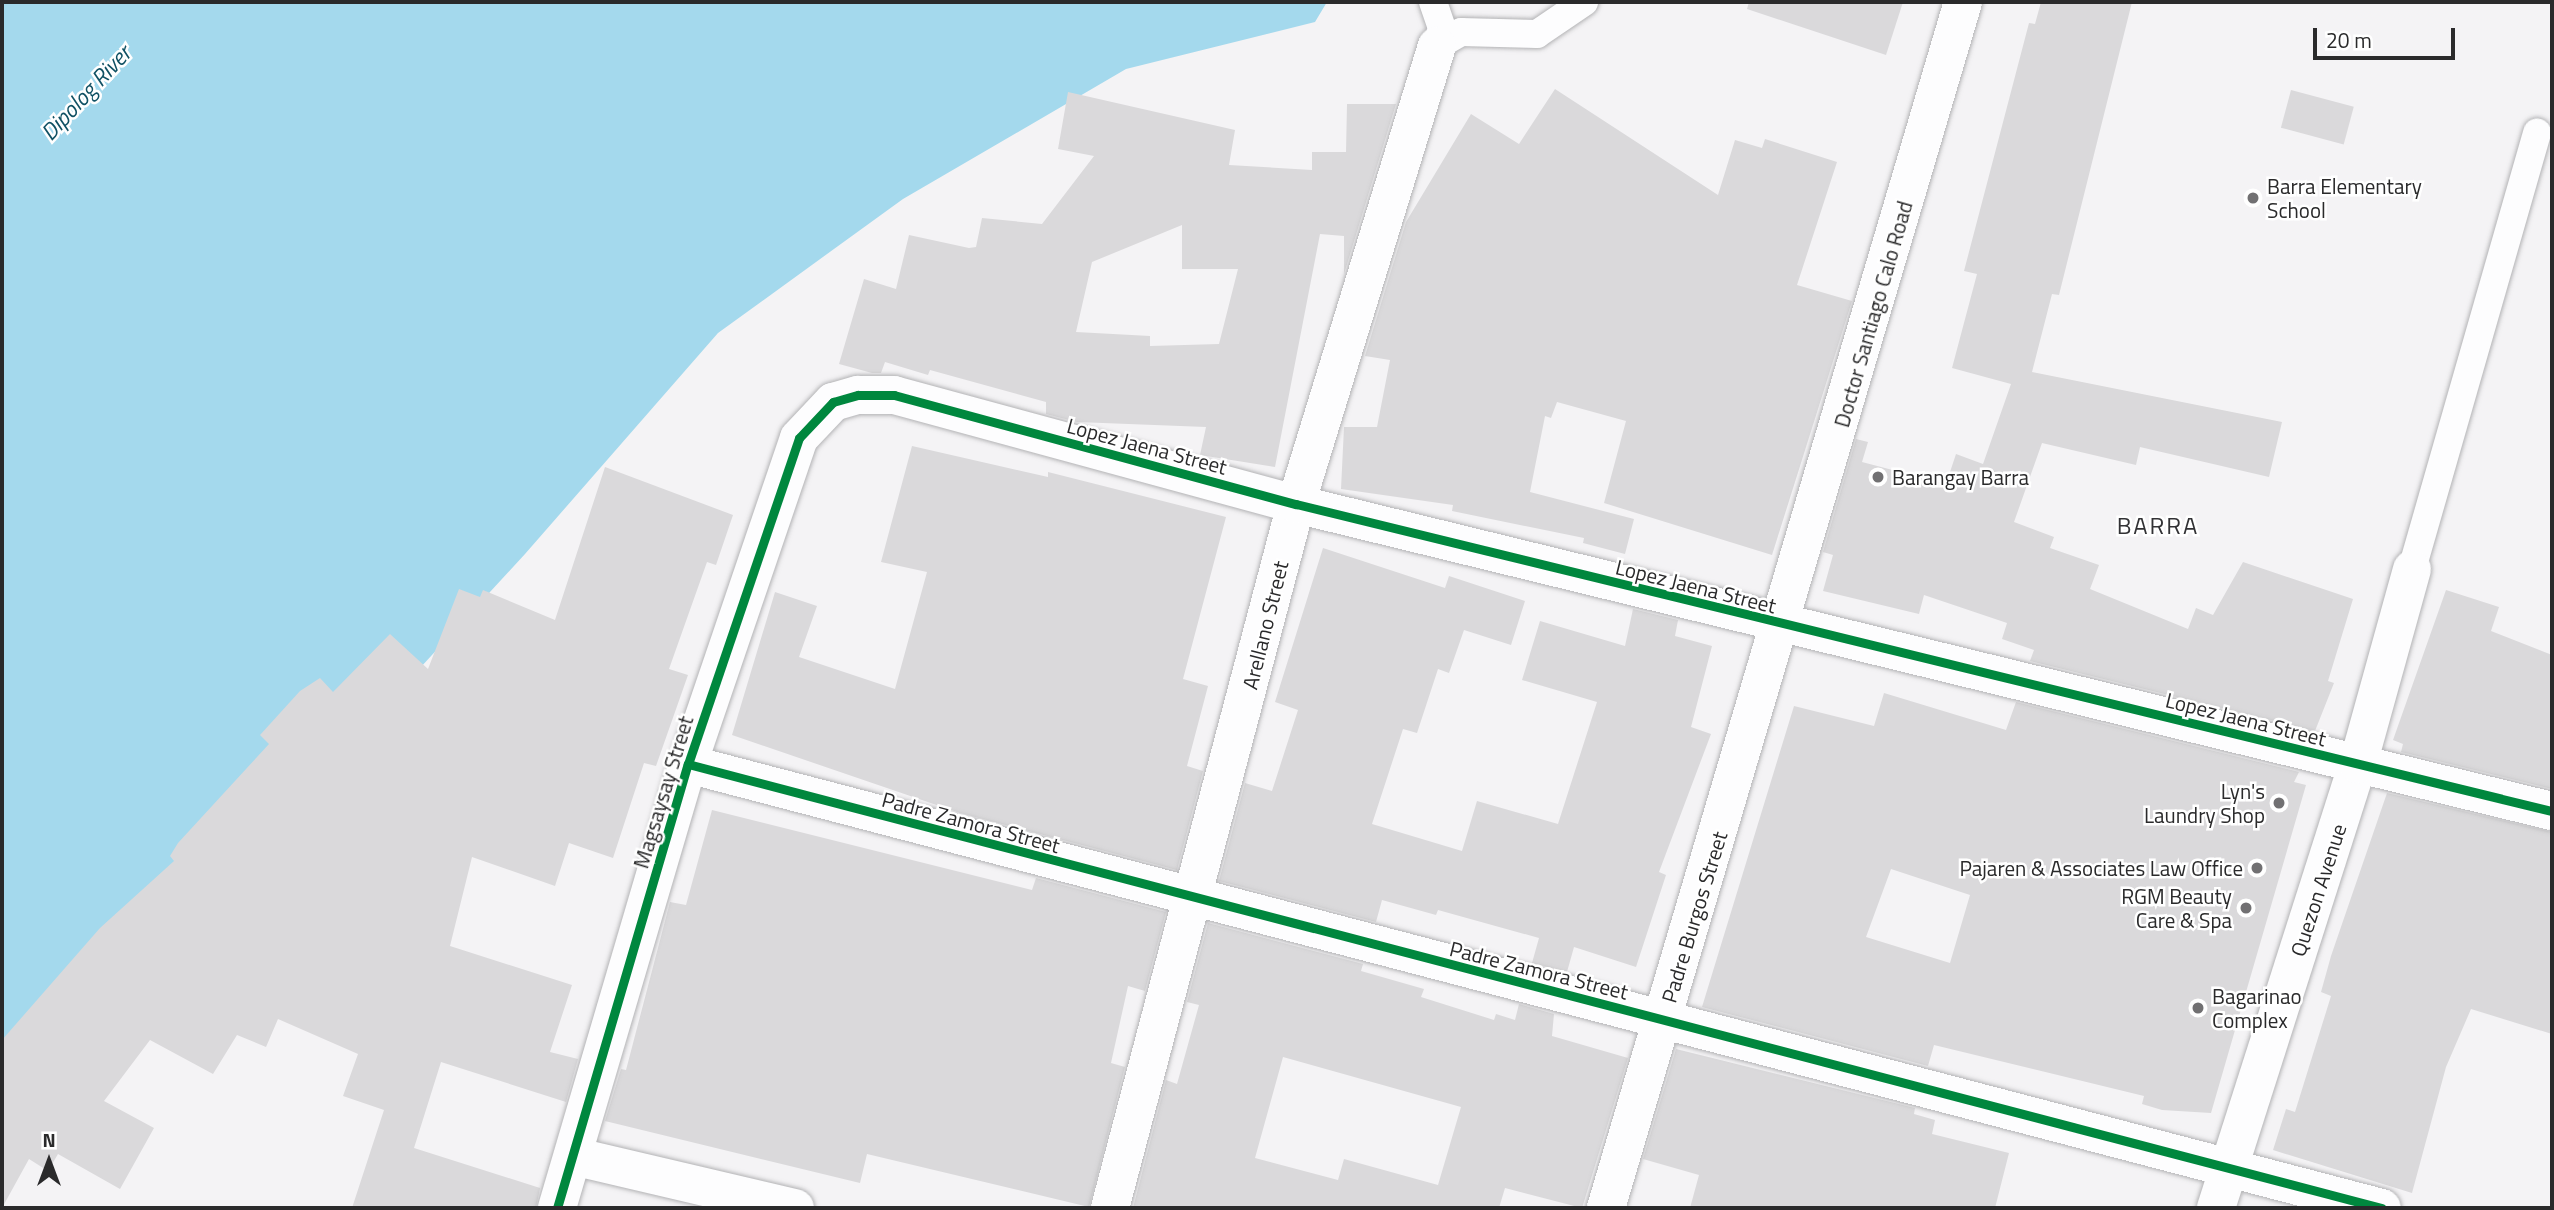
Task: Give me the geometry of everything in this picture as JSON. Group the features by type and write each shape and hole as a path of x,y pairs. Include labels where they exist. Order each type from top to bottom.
{"street":[{"name":"Doctor Santiago Calo Road","path":"1783,625 1963,2"},
{"name":"Arellano Street","path":"1110,1208 1194,901 1296,504 1437,46"},
{"name":"Lopez Jaena Street","path":"833,402 894,395 1296,504 2552,811"},
{"name":"Magsaysay Street","path":"557,1208 688,764 799,438 833,402"},
{"name":"Quezon Avenue","path":"2216,1208 2358,764 2412,569"},
{"name":"Padre Burgos Street","path":"1606,1208 1783,625"},
{"name":"Padre Zamora Street","path":"688,764 1194,901 1663,1019 2227,1172 2382,1208"},
{"path":"573,1156 795,1208"}],"lane":[{"path":"1433,2 1442,28 1437,46"},
{"path":"1437,46 1461,32 1537,34 1573,15 1584,2"},
{"path":"2412,569 2537,134"}],"water":[{"name":"Dipolog River","path":"2,2 1327,2 1315,22 1126,69 903,199 718,333 525,554 2,1122"}],"building":[{"path":"1749,2 1903,2 1886,55 1747,9"},
{"path":"2041,2 2132,2 2059,295 2052,294 2032,372 2282,422 2269,477 2140,447 2136,465 2042,443 2014,522 2054,537 2050,548 2099,565 2090,589 2188,629 2196,608 2213,615 2243,562 2353,599 2328,681 2334,683 2315,731 2030,661 2034,650 2002,639 2007,623 1924,595 1919,614 1823,591 1833,555 1823,552 1856,439 1868,442 1862,462 1946,484 1956,454 1983,464 2011,384 1952,368 1977,274 1964,271 2029,23 2035,24"},
{"path":"1555,89 1718,195 1735,140 1762,148 1765,139 1837,162 1797,285 1852,301 1772,555 1604,503 1626,421 1557,402 1551,418 1545,416 1530,492 1634,519 1625,554 1583,543 1584,538 1452,511 1453,505 1341,489 1344,427 1377,427 1390,360 1365,356 1406,222 1471,114 1519,144"},
{"path":"2291,90 2354,107 2344,144 2281,128"},
{"path":"1068,92 1235,130 1229,165 1312,170 1312,152 1346,152 1347,104 1396,104 1344,274 1344,236 1320,234 1275,467 1200,455 1206,427 1077,422 1046,414 1046,402 930,370 928,375 885,362 881,373 872,373 839,364 864,279 896,289 909,235 969,248 976,247 982,218 1042,224 1094,156 1058,149","holes":["1182,225 1182,269 1238,269 1219,344 1150,346 1150,336 1076,332 1092,262"]},
{"path":"912,446 1048,477 1048,472 1226,517 1183,679 1208,686 1187,766 1203,771 1177,870 960,813 732,735 775,592 817,606 799,657 895,689 927,572 881,562"},
{"path":"605,467 733,515 716,565 707,562 669,669 688,675 656,766 644,763 613,858 569,843 555,886 472,857 450,946 572,985 550,1052 578,1059 566,1102 441,1062 414,1148 540,1188 536,1208 352,1208 384,1110 343,1096 358,1054 278,1019 266,1047 237,1035 213,1074 150,1040 104,1101 154,1128 120,1189 58,1154 48,1171 29,1159 2,1208 2,1040 100,928 174,861 170,856 178,843 269,744 260,735 300,691 320,678 333,692 390,634 428,669 459,589 480,597 483,590 555,620"},
{"path":"1323,548 1445,588 1449,576 1525,601 1511,645 1464,630 1449,673 1438,669 1417,733 1403,729 1372,824 1462,851 1477,801 1558,824 1597,702 1522,680 1540,621 1625,646 1633,609 1678,620 1675,636 1712,646 1691,727 1711,734 1659,872 1666,875 1636,967 1574,947 1567,972 1532,963 1539,938 1438,910 1436,915 1382,900 1376,922 1219,881 1245,783 1272,791 1298,710 1275,702"},
{"path":"2446,590 2499,607 2491,631 2552,655 2552,789 2401,752 2403,744 2393,740"},
{"path":"1884,693 2006,730 2016,702 2299,772 2294,782 2306,785 2211,1113 2162,1110 2142,1104 2144,1096 1934,1045 1928,1066 1702,1007 1794,706 1874,726","holes":["1891,869 1970,895 1950,963 1866,937"]},
{"path":"2387,793 2552,832 2552,1034 2471,1009 2446,1067 2412,1193 2273,1150 2286,1109 2295,1112 2331,996 2321,992 2331,956"},
{"path":"712,810 1032,890 1036,878 1166,912 1145,991 1128,986 1111,1063 1125,1067 1089,1207 867,1154 860,1183 605,1121 621,1069 626,1070 670,902 686,905"},
{"path":"1208,923 1363,964 1361,971 1424,989 1421,997 1494,1020 1496,1014 1515,1020 1519,1004 1554,1014 1552,1036 1628,1058 1582,1208 1505,1188 1499,1208 1133,1208 1166,1080 1177,1084 1199,1005 1187,1002","holes":["1283,1057 1461,1107 1438,1185 1344,1159 1338,1180 1255,1158"]},
{"path":"1676,1049 1915,1108 1914,1114 1935,1120 1932,1134 2009,1153 1995,1208 1690,1208 1699,1175 1643,1159"}],"cycle path":[{"path":"557,1208 688,764 799,438 833,402 858,395 894,395 1296,504 2552,811"},
{"path":"688,764 2382,1208"}],"place":[{"name":"Barra Elementary School","path":"2253,198"},
{"name":"Barangay Barra","path":"1878,477"},
{"name":"Lyn's Laundry Shop","path":"2279,803"},
{"name":"Pajaren & Associates Law Office","path":"2257,868"},
{"name":"RGM Beauty Care & Spa","path":"2246,908"},
{"name":"Bagarinao Complex","path":"2198,1008"}],"district":[{"name":"BARRA","path":"2158,526"}]}
